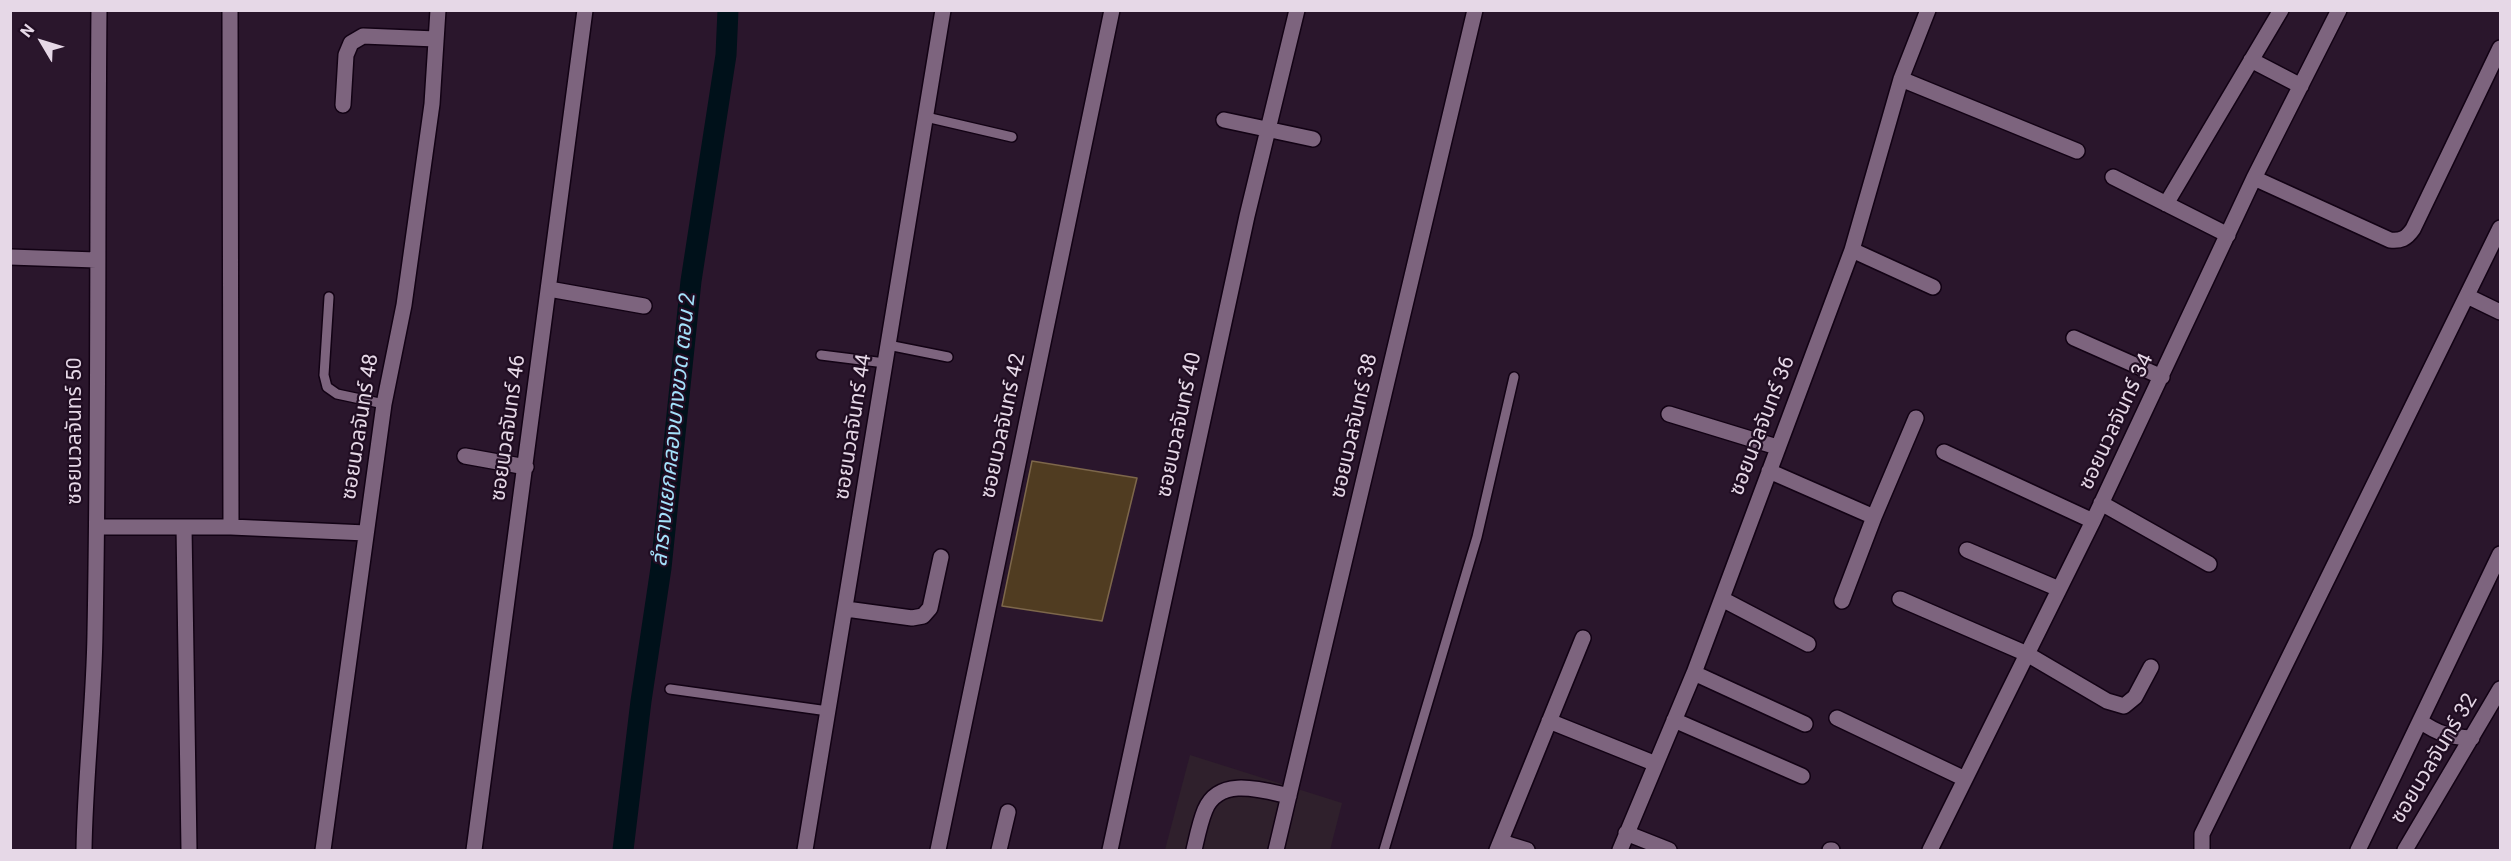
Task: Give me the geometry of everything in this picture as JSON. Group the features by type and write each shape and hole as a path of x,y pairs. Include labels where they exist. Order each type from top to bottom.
{"street":[{"name":"ซอยนวลจันทร์ 50","path":"84,850 95,651 99,10"},
{"path":"230,10 231,527"},
{"name":"ซอยนวลจันทร์ 48","path":"322,850 384,404 404,305 432,104 438,10"},
{"name":"ซอยนวลจันทร์ 46","path":"474,850 585,10"},
{"name":"ซอยนวลจันทร์ 44","path":"805,850 943,10"},
{"name":"ซอยนวลจันทร์ 42","path":"938,850 1112,10"},
{"name":"ซอยนวลจันทร์ 40","path":"1110,850 1247,216 1297,10"},
{"name":"ซอยนวลจันทร์ 38","path":"1276,850 1475,10"},
{"name":"ซอยนวลจันทร์ 36","path":"1620,850 1694,673 1852,249 1901,79 1928,10"},
{"path":"2166,204 2281,10"},
{"name":"ซอยนวลจันทร์ 34","path":"1930,850 2093,521 2254,178 2339,10"},
{"path":"343,105 346,55 351,43 363,36 436,39"},
{"path":"2254,178 2390,240 2398,241 2406,238 2413,229 2500,48"},
{"path":"2252,60 2301,86"},
{"path":"1901,79 2077,151"},
{"path":"1224,120 1313,139"},
{"path":"2114,177 2228,235"},
{"path":"2202,850 2202,834 2500,228"},
{"path":"1852,249 1933,286"},
{"path":"10,257 96,260"},
{"path":"549,289 644,306"},
{"path":"2467,296 2500,312"},
{"path":"2074,338 2162,377"},
{"path":"1669,414 1777,447"},
{"path":"1842,601 1874,517 1916,418"},
{"path":"1944,452 2093,521"},
{"path":"465,456 525,467"},
{"path":"1768,471 1874,517"},
{"path":"2101,503 2209,564"},
{"path":"97,527 231,527 366,533"},
{"path":"184,527 189,850"},
{"path":"1967,550 2059,589"},
{"path":"2358,850 2500,554"},
{"path":"846,609 912,618 923,616 930,608 941,557"},
{"path":"1722,598 1808,644"},
{"path":"1900,599 2027,654 2107,701 2124,706 2135,697 2151,667"},
{"path":"1527,850 1499,846 1583,638"},
{"path":"1694,673 1805,724"},
{"name":"ซอยนวลจันทร์ 32","path":"2405,850 2500,689"},
{"path":"1837,718 1965,779"},
{"path":"1674,720 1802,776"},
{"path":"2420,721 2435,732 2449,737 2472,738"},
{"path":"1549,722 1656,764"},
{"path":"1194,850 1205,809 1216,794 1231,788 1241,788 1258,789 1289,796"},
{"path":"999,850 1008,812"},
{"path":"1626,833 1669,850"}],"lane":[{"path":"926,117 1012,137"},
{"path":"329,297 324,375 327,387 337,394 384,404"},
{"path":"888,345 948,357"},
{"path":"821,355 885,363"},
{"path":"1384,850 1477,537 1514,376"},
{"path":"670,689 828,711"}],"shaded area":[{"path":"1190,755 1342,803 1330,850 1165,850"}],"building":[{"path":"1032,461 1137,478 1102,621 1002,606"}],"waterway":[{"name":"ลำรางแยกคลองบางขวด ตอน 2","path":"623,850 641,701 661,568 691,281 726,55 728,10"}]}
